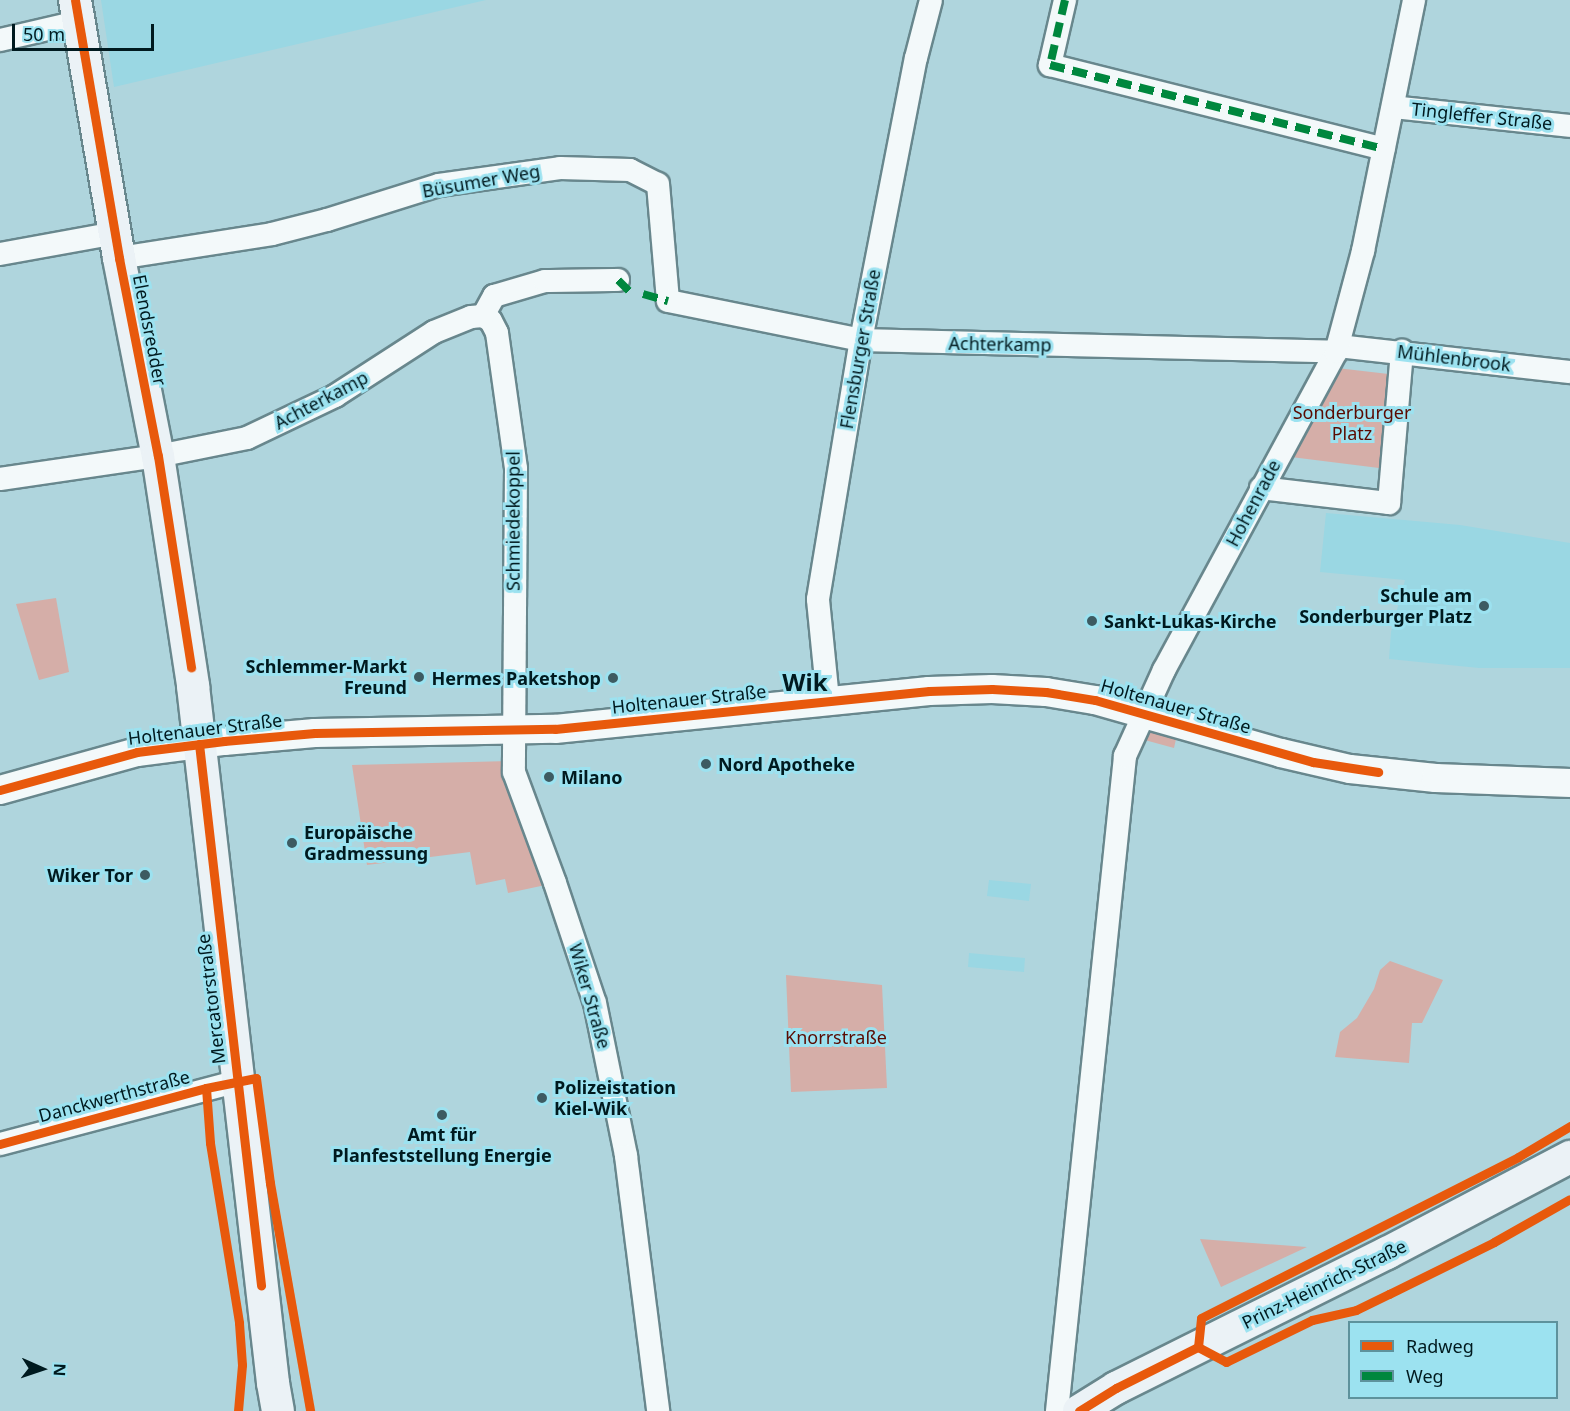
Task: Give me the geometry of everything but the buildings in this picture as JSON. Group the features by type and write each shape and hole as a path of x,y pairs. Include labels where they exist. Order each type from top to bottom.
{"main road":[{"name":"Elendsredder","path":"76,11 117,245 158,456 193,686 199,744"},
{"name":"Mercatorstraße","path":"199,744 274,1402"},
{"name":"Prinz-Heinrich-Straße","path":"1079,1411 1116,1388 1388,1253 1570,1157"}],"street":[{"name":"Flensburger Straße","path":"828,700 818,599 861,340 916,58 931,0"},
{"path":"1065,0 1050,65 1384,149"},
{"name":"Hohenrade","path":"1144,712 1337,348 1354,292 1414,0"},
{"path":"0,40 76,11"},
{"name":"Tingleffer Straße","path":"1393,107 1570,126"},
{"name":"Büsumer Weg","path":"0,254 272,234 327,220 439,184 560,168 630,170 658,184 668,301"},
{"path":"483,316 494,296 545,281 618,279"},
{"name":"Achterkamp","path":"668,301 861,340 1337,348"},
{"name":"Achterkamp","path":"0,479 158,456 247,438 335,396 434,332 471,317 483,316"},
{"name":"Schmiedekoppel","path":"483,316 491,321 497,333 516,469 513,732"},
{"name":"Mühlenbrook","path":"1337,348 1402,351 1570,372"},
{"path":"1261,488 1389,502 1402,351"},
{"name":"Holtenauer Straße","path":"0,790 137,752 199,744 315,733 513,732 929,691 1015,690 1061,694 1144,712 1281,753 1350,769 1436,778 1570,783"},
{"path":"1057,1411 1125,756 1144,712"},
{"name":"Wiker Straße","path":"513,732 514,772 589,985 613,1086 626,1156 658,1411"},
{"name":"Danckwerthstraße","path":"0,1144 237,1081"}],"shaded area":[{"path":"101,0 486,0 114,87"},
{"name":"Schule am Sonderburger Platz","path":"1326,513 1460,525 1570,543 1570,668 1479,668 1389,659 1391,632 1405,580 1320,572"},
{"path":"989,880 1031,884 1029,901 987,896"},
{"path":"969,953 1025,958 1024,972 968,967"}],"green space":[{"name":"Sonderburger Platz","path":"1337,368 1397,375 1387,469 1291,457"},
{"path":"56,598 69,672 39,680 16,604"},
{"path":"1154,731 1176,739 1174,748 1141,739"},
{"path":"513,761 555,883 508,893 505,879 476,885 470,852 367,865 352,765"},
{"path":"1390,961 1443,980 1422,1023 1412,1023 1409,1063 1335,1057 1340,1032 1357,1018 1374,989 1380,970"},
{"name":"Knorrstraße","path":"786,975 882,985 887,1088 791,1092"},
{"path":"1200,1239 1307,1247 1221,1287"}],"marked path":[{"path":"1065,0 1050,65 1384,149"},
{"path":"618,280 630,292"},
{"path":"643,294 668,301"}],"cycle path":[{"path":"75,0 119,258 158,456 191,667"},
{"path":"0,790 137,752 224,741 315,733 555,729 929,691 992,689 1046,692 1095,700 1313,762 1378,772"},
{"path":"199,744 261,1285"},
{"path":"0,1144 206,1088 256,1078 270,1183 310,1411"},
{"path":"206,1088 210,1143 239,1323 242,1365 238,1411"},
{"path":"1198,1347 1201,1318 1518,1157 1570,1126"},
{"path":"1198,1347 1226,1362 1312,1320 1356,1310 1494,1242 1570,1199"},
{"path":"1079,1411 1116,1388 1198,1347"}],"place":[{"name":"Schule am Sonderburger Platz","path":"1484,606"},
{"name":"Sankt-Lukas-Kirche","path":"1092,621"},
{"name":"Schlemmer-Markt Freund","path":"419,677"},
{"name":"Hermes Paketshop","path":"613,678"},
{"name":"Nord Apotheke","path":"706,764"},
{"name":"Milano","path":"549,777"},
{"name":"Europäische Gradmessung","path":"292,843"},
{"name":"Wiker Tor","path":"145,875"},
{"name":"Polizeistation Kiel-Wik","path":"542,1098"},
{"name":"Amt für Planfeststellung Energie","path":"442,1115"}],"district":[{"name":"Wik","path":"805,682"}]}
